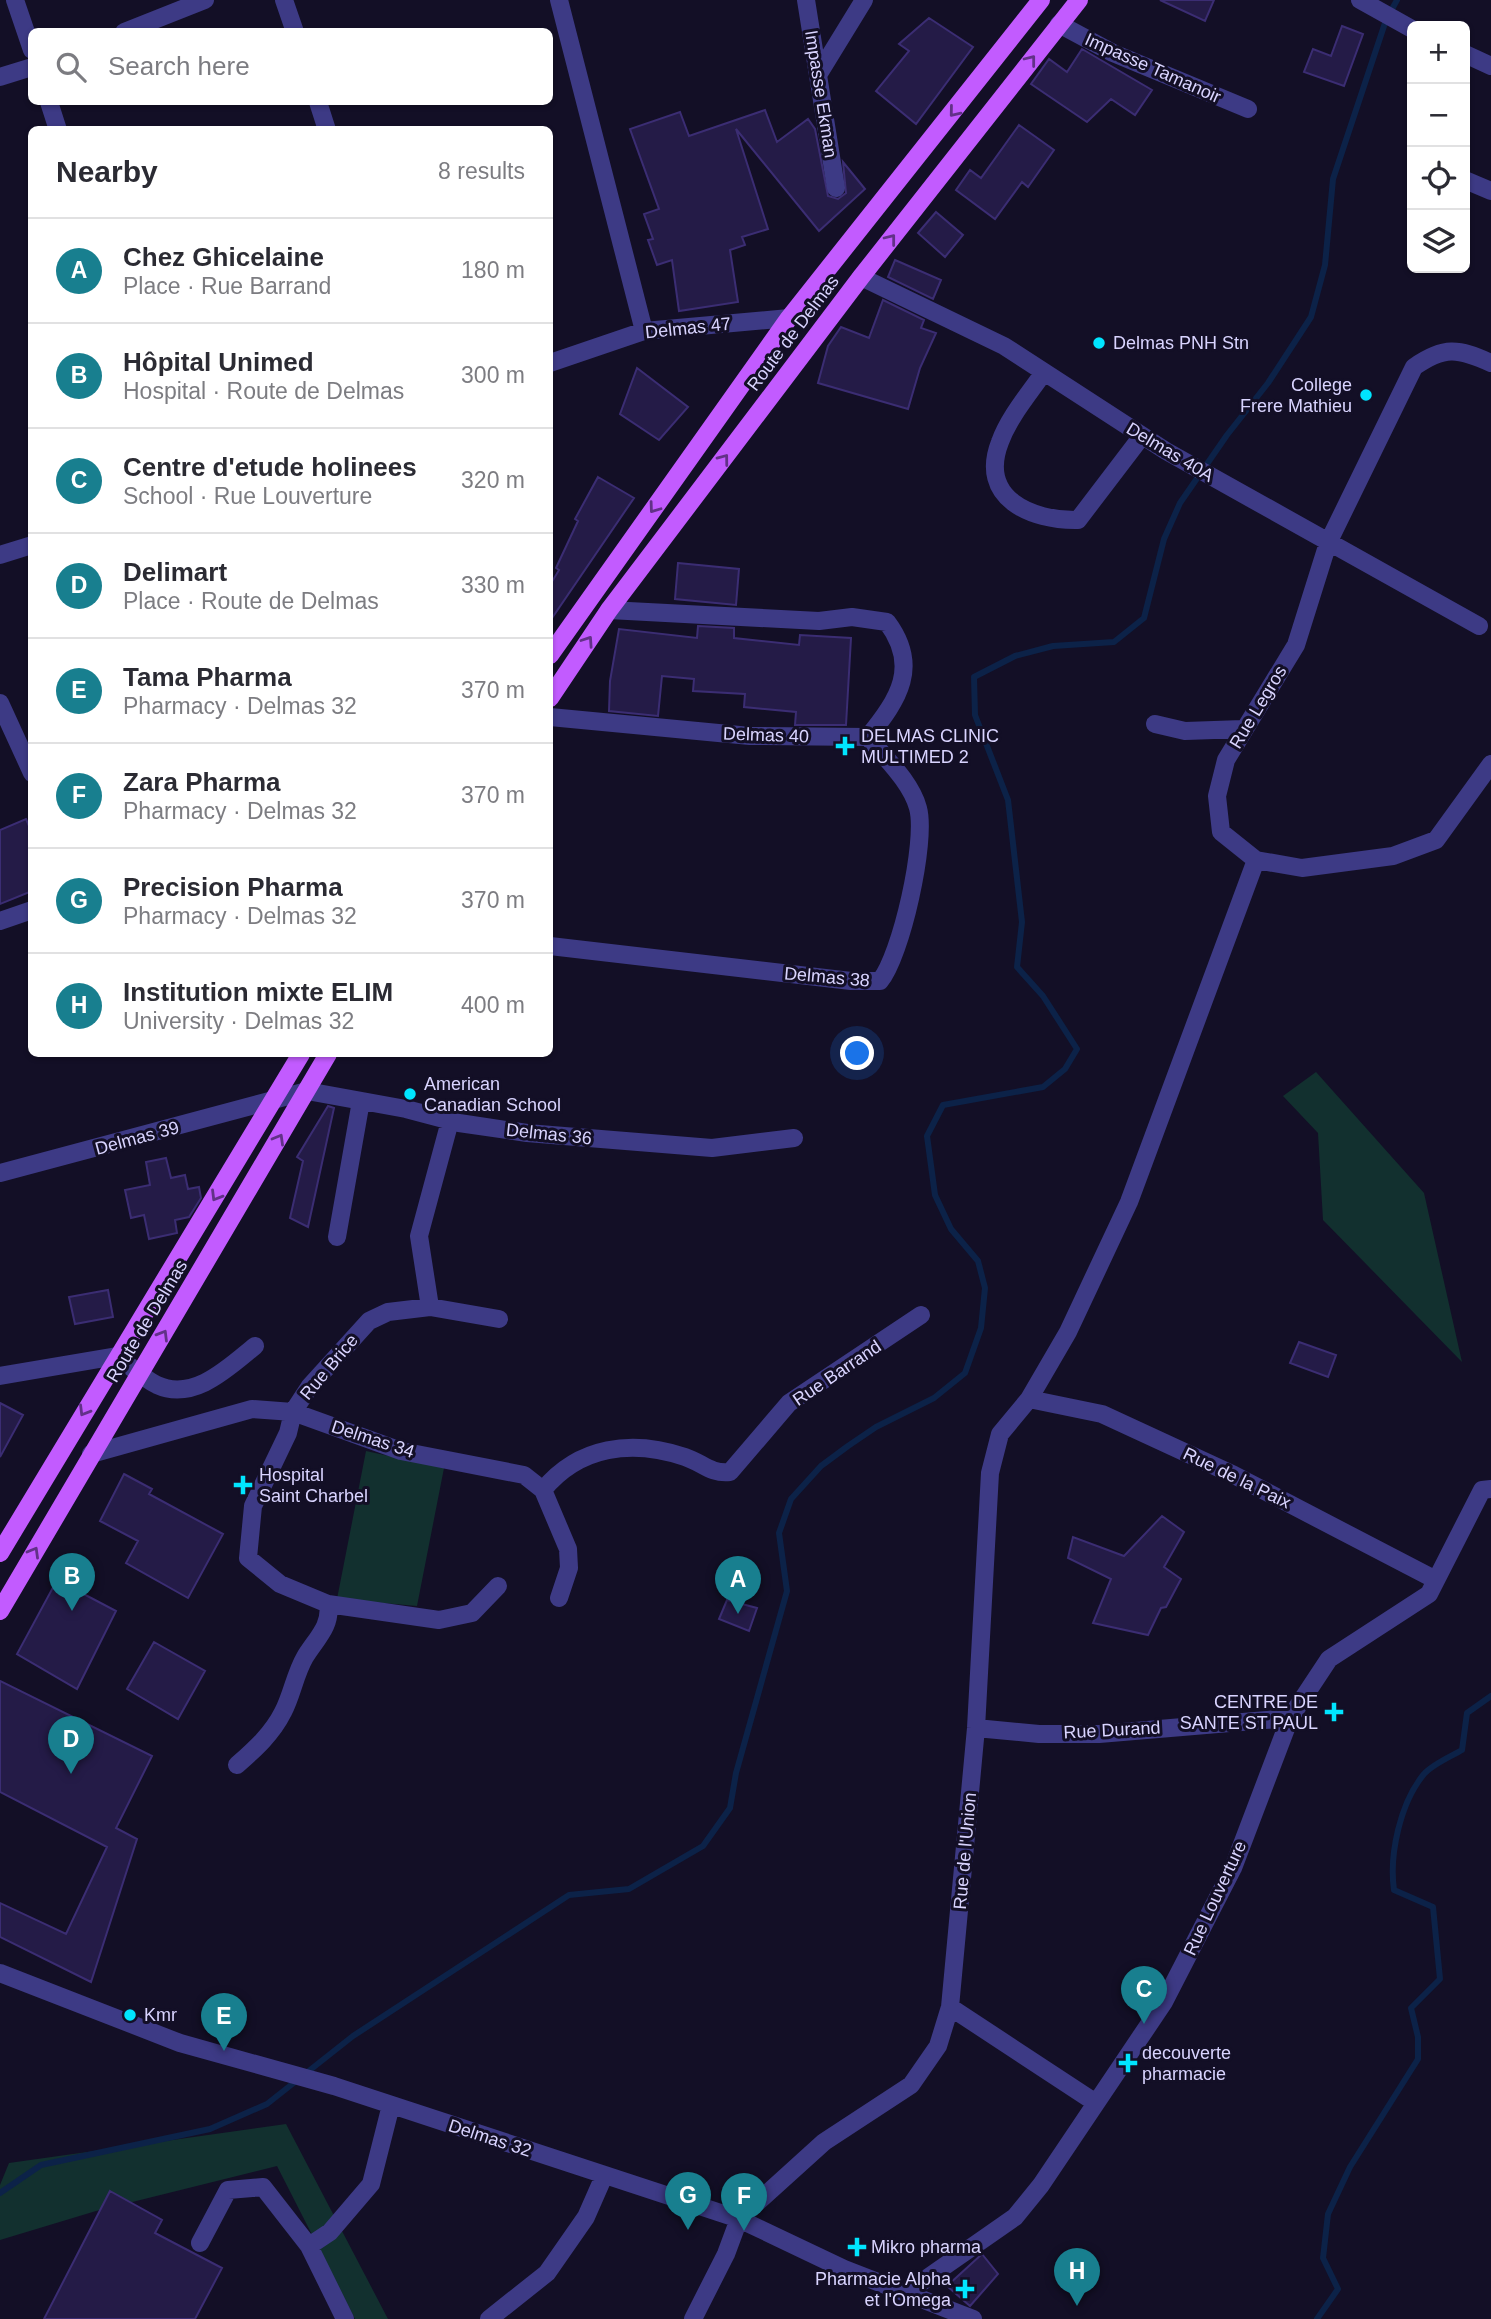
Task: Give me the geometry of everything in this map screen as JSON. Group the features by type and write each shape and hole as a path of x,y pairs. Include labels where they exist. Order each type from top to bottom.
{"main road":[{"name":"Route de Delmas","path":"553,651 789,318 1041,0"},
{"name":"Route de Delmas","path":"553,694 609,610 861,277 1079,0"},
{"name":"Route de Delmas","path":"0,1553 299,1057"},
{"name":"Route de Delmas","path":"0,1611 90,1454 326,1057"}],"street":[{"path":"15,0 28,38"},
{"path":"134,28 205,0"},
{"path":"285,0 294,28"},
{"path":"559,0 644,331"},
{"name":"Impasse Ekman","path":"806,0 836,188"},
{"path":"818,75 864,0"},
{"path":"1360,0 1407,26"},
{"name":"Impasse Tamanoir","path":"1059,24 1113,53 1248,109"},
{"path":"1470,56 1491,66"},
{"path":"0,78 28,68"},
{"path":"50,105 57,126"},
{"path":"319,105 326,126"},
{"path":"1470,182 1491,191"},
{"name":"Delmas 40A","path":"861,277 1004,346 1166,451 1479,626"},
{"name":"Delmas 47","path":"553,362 644,331 789,318"},
{"name":"Rue Legros","path":"1491,363 1464,350 1434,353 1414,367 1328,543 1296,645 1226,760 1217,796 1221,832 1256,860 1302,868 1393,856 1436,840 1491,764"},
{"path":"1044,372 1000,441 994,462 1001,494 1019,507 1052,521 1078,520 1142,436"},
{"path":"0,555 28,546"},
{"path":"609,610 819,621 852,617 887,622 899,638 906,662 893,707 868,737"},
{"path":"0,703 28,764"},
{"name":"Delmas 40","path":"553,717 750,736 868,737"},
{"path":"1155,724 1185,731 1243,730"},
{"name":"Delmas 38","path":"553,946 851,981 880,981 887,973 901,931 921,841 918,808 902,778 868,737"},
{"name":"Rue de l'Union","path":"739,2219 824,2142 911,2085 937,2046 950,2007 976,1728 990,1473 1000,1434 1029,1399 1068,1332 1129,1202 1256,860"},
{"path":"0,921 28,912"},
{"name":"Delmas 39","path":"0,1173 307,1091"},
{"name":"Delmas 36","path":"307,1091 450,1121 527,1133 712,1148 794,1138"},
{"path":"337,1237 361,1101"},
{"path":"430,1307 419,1236 450,1121"},
{"name":"Rue Brice","path":"498,1586 472,1613 439,1620 328,1604 279,1584 248,1558 253,1506 288,1433 293,1412 310,1386 369,1321 388,1312 430,1307 499,1319"},
{"name":"Rue Barrand","path":"543,1490 573,1461 598,1451 622,1448 671,1452 690,1458 704,1469 730,1472 789,1403 921,1315"},
{"path":"0,1376 117,1356 159,1386 187,1388 213,1380 255,1346"},
{"name":"Rue de la Paix","path":"1029,1399 1102,1414 1234,1475 1436,1580"},
{"name":"Delmas 34","path":"90,1454 252,1409 293,1412 401,1451 524,1475 543,1490"},
{"name":"Rue Louverture","path":"906,2292 1015,2217 1041,2185 1164,2002 1233,1868 1290,1718 1329,1659 1429,1594 1482,1490 1491,1489"},
{"path":"543,1490 568,1549 569,1568 559,1598"},
{"path":"237,1765 261,1744 283,1713 304,1659 324,1630 330,1615 328,1604"},
{"name":"Rue Durand","path":"976,1728 1040,1734 1099,1734 1290,1718"},
{"name":"Delmas 32","path":"0,1973 180,2043 334,2086 739,2219 833,2265 973,2319"},
{"path":"950,2007 1096,2103"},
{"path":"309,2246 330,2232 370,2183 391,2105"},
{"path":"489,2319 547,2273 586,2217 604,2176"},
{"path":"200,2243 228,2190 263,2188 309,2246 345,2319"},
{"path":"693,2319 726,2254 739,2219"}],"green space":[{"path":"1316,1072 1424,1193 1462,1362 1323,1220 1318,1133 1283,1096"},
{"path":"366,1451 444,1468 417,1606 337,1599"},
{"path":"286,2124 388,2319 355,2319 277,2166 96,2211 0,2240 0,2185 9,2163"}],"building":[{"path":"1160,0 1214,0 1205,21"},
{"path":"929,18 973,47 916,124 876,91 909,51 899,44"},
{"path":"1342,26 1363,34 1344,86 1304,72 1313,49 1331,56"},
{"path":"1082,49 1152,90 1135,115 1111,99 1087,122 1031,84 1049,59 1067,72"},
{"path":"765,110 777,142 808,119 815,129 828,196 838,199 846,193 843,162 865,189 819,231 736,129 768,229 742,237 745,245 730,250 738,302 679,311 672,260 657,265 648,240 653,239 644,214 659,209 630,129 680,112 689,136"},
{"path":"1019,125 1054,150 1028,187 1022,182 995,219 956,190 970,170 981,178"},
{"path":"936,212 963,235 945,257 918,233"},
{"path":"895,260 941,280 933,299 888,277"},
{"path":"883,300 924,320 921,328 936,333 920,368 908,409 818,383 828,346 841,327 869,338"},
{"path":"637,368 688,407 659,440 620,414"},
{"path":"598,477 634,498 553,617 553,580 578,521 575,519"},
{"path":"678,563 739,569 736,605 675,599"},
{"path":"698,626 734,628 734,638 799,645 800,635 851,638 846,725 795,725 796,712 744,707 745,694 693,691 694,679 662,676 658,716 609,711 610,681 619,629 697,638"},
{"path":"26,819 28,824 28,893 0,904 0,830"},
{"path":"328,1106 334,1108 308,1227 290,1218 303,1161 297,1157"},
{"path":"166,1158 171,1178 185,1175 188,1189 199,1187 201,1198 189,1217 175,1220 177,1233 149,1239 144,1215 131,1218 125,1190 150,1185 146,1162"},
{"path":"108,1290 113,1317 75,1324 69,1297"},
{"path":"1299,1342 1336,1355 1328,1377 1290,1363"},
{"path":"0,1403 23,1415 0,1457"},
{"path":"124,1474 152,1489 149,1494 223,1534 188,1598 126,1563 138,1541 100,1521"},
{"path":"1162,1516 1184,1532 1164,1567 1181,1579 1166,1607 1161,1608 1148,1635 1093,1623 1111,1579 1068,1558 1073,1537 1124,1556"},
{"path":"57,1580 116,1611 77,1689 17,1654"},
{"path":"727,1600 757,1608 749,1631 719,1619"},
{"path":"154,1642 205,1671 178,1719 127,1689"},
{"path":"0,1681 152,1756 116,1828 137,1839 91,1982 0,1937 0,1903 66,1934 107,1847 0,1792"},
{"path":"110,2191 162,2220 155,2233 222,2268 195,2319 44,2319"},
{"path":"982,2254 998,2274 970,2306 947,2286"}],"waterway":[{"path":"0,2193 41,2165 210,2129 267,2104 353,2036 569,1895 629,1889 703,1846 730,1808 736,1773 787,1591 779,1533 791,1499 821,1466 848,1446 876,1427 934,1398 965,1373 981,1328 985,1288 978,1261 951,1229 935,1195 927,1136 943,1105 1043,1087 1065,1069 1077,1049 1043,996 1017,967 1022,922 1008,800 975,715 974,677 1015,656 1053,646 1114,642 1144,618 1164,539 1180,503 1227,435 1268,383 1311,317 1325,265 1333,179 1386,20 1397,0"},
{"path":"1317,2319 1338,2289 1323,2258 1328,2214 1350,2167 1418,2059 1418,2037 1411,2008 1440,1979 1433,1907 1394,1890 1393,1861 1398,1830 1408,1799 1424,1774 1462,1750 1467,1713 1491,1696"}],"place":[{"name":"Delmas PNH Stn","path":"1099,343"},
{"name":"College Frere Mathieu","path":"1366,395"},
{"name":"DELMAS CLINIC MULTIMED 2","path":"845,746"},
{"name":"American Canadian School","path":"410,1094"},
{"name":"Hospital Saint Charbel","path":"243,1485"},
{"name":"Hôpital Unimed","path":"72,1611"},
{"name":"Chez Ghicelaine","path":"738,1614"},
{"name":"CENTRE DE SANTE ST PAUL","path":"1334,1712"},
{"name":"Delimart","path":"71,1774"},
{"name":"Kmr","path":"130,2015"},
{"name":"Centre d'etude holinees","path":"1144,2024"},
{"name":"Tama Pharma","path":"224,2051"},
{"name":"decouverte pharmacie","path":"1128,2063"},
{"name":"Precision Pharma","path":"688,2230"},
{"name":"Zara Pharma","path":"744,2231"},
{"name":"Mikro pharma","path":"857,2247"},
{"name":"Pharmacie Alpha et l'Omega","path":"965,2289"},
{"name":"Institution mixte ELIM","path":"1077,2306"}]}
